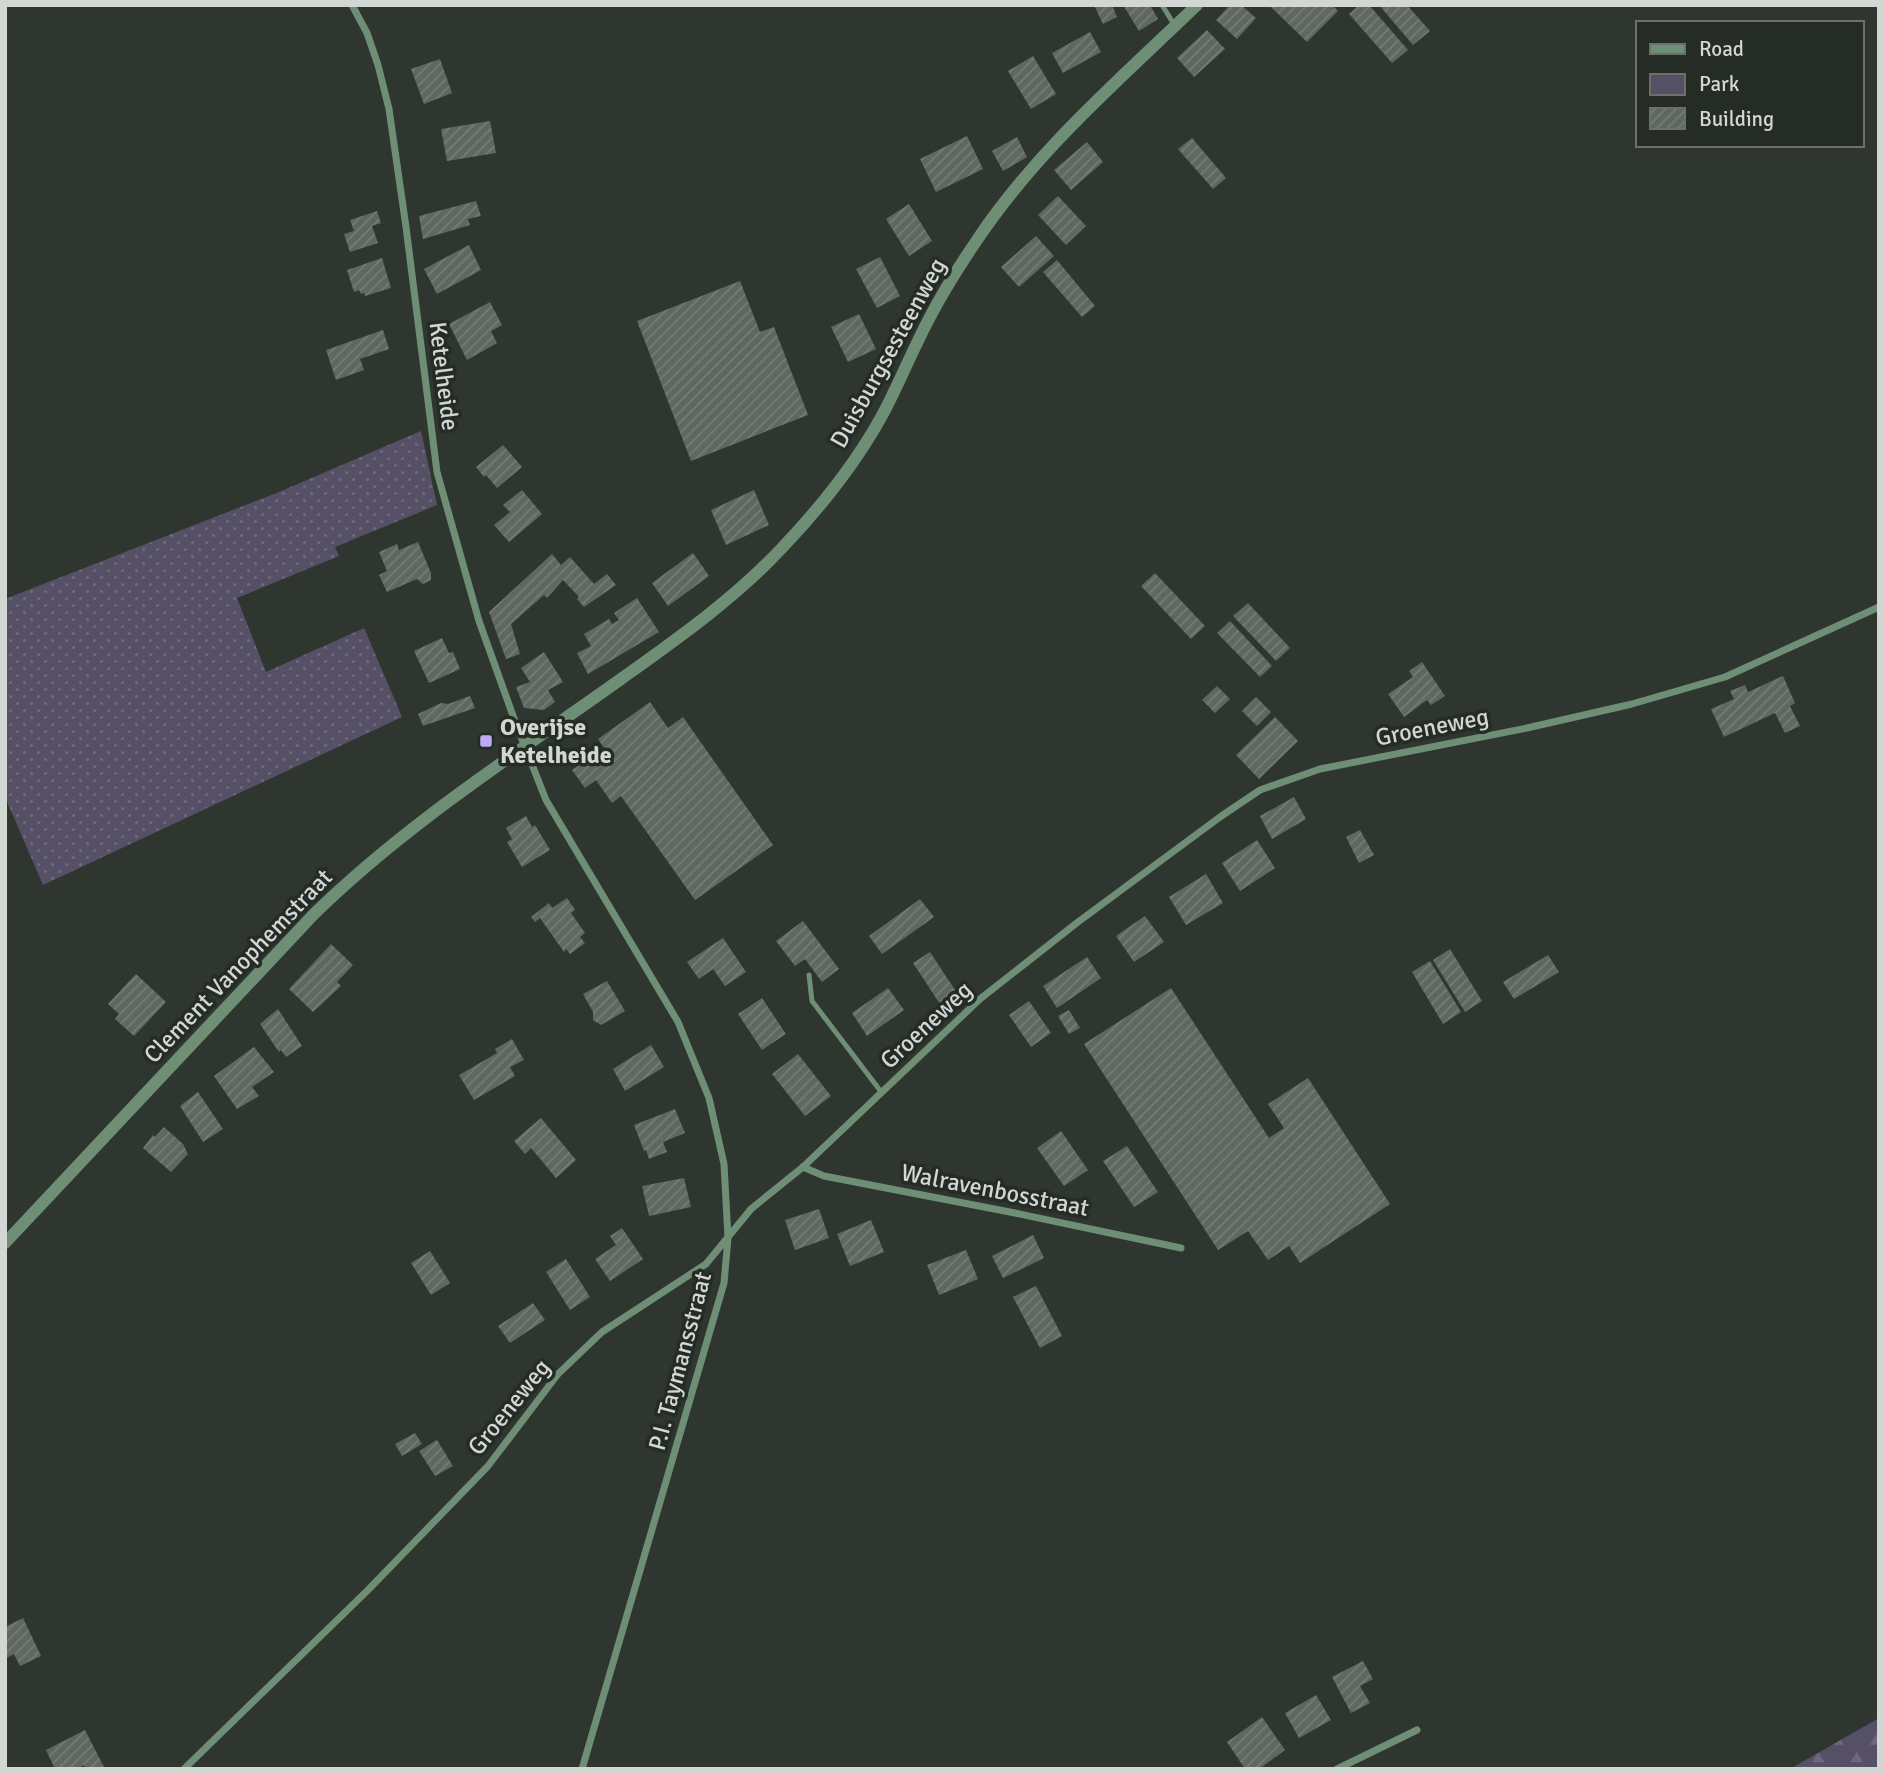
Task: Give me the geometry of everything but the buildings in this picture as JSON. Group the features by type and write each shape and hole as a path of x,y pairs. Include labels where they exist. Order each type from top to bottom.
{"street":[{"name":"Ketelheide","path":"352,5 367,33 388,109 437,472 479,621 526,745"},
{"name":"Duisburgsesteenweg","path":"526,745 691,629 740,589 819,507 884,412 945,289 1001,205 1069,129 1198,5"},
{"name":"Groeneweg","path":"184,1769 368,1590 488,1466 558,1374 602,1332 706,1264 751,1209 803,1167 980,999 1077,922 1260,790 1320,769 1619,707 1725,677 1879,607"},
{"name":"P.I. Taymansstraat","path":"526,745 545,800 678,1021 709,1098 724,1164 728,1238 724,1283 582,1769"},
{"name":"Clement Vanophemstraat","path":"5,1243 354,874 398,838 526,745"},
{"name":"Walravenbosstraat","path":"803,1167 824,1176 1181,1248"},
{"path":"1337,1769 1417,1730"}],"lane":[{"path":"1162,5 1175,27"},
{"path":"809,975 812,1001 882,1093"}],"green space":[{"path":"421,431 437,505 335,547 339,556 237,598 266,672 364,628 402,717 43,885 5,797 5,599 279,492"},
{"path":"1879,1718 1879,1769 1790,1769"}],"place":[{"name":"Overijse Ketelheide","path":"486,741"}]}
